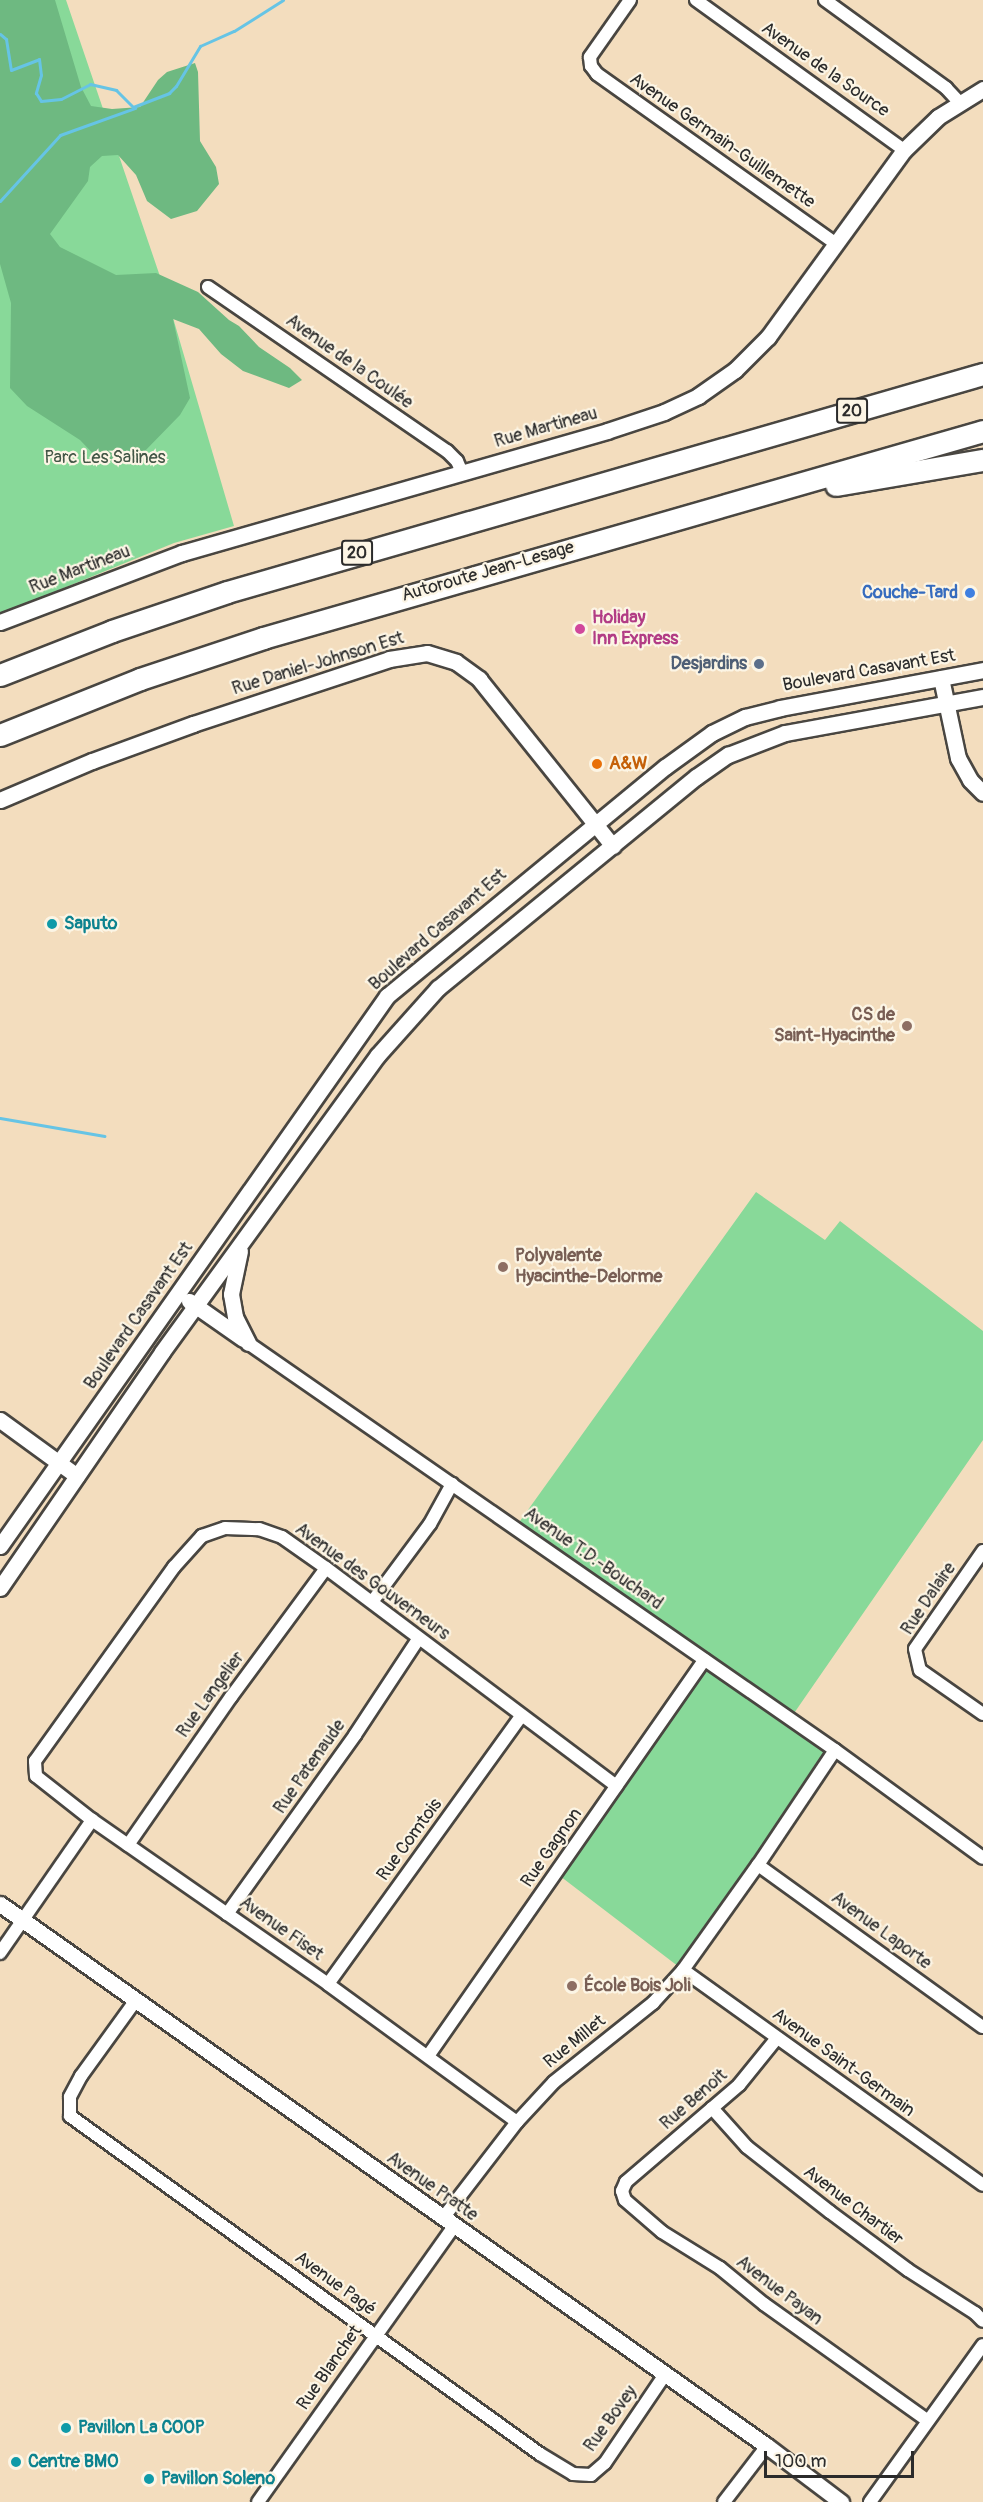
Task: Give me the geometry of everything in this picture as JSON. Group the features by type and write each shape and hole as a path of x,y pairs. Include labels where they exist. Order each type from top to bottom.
{"highway":[{"name":"20","path":"0,675 130,624 237,589 983,374"},
{"name":"Autoroute Jean-Lesage","path":"0,735 130,683 238,645 983,431"},
{"path":"726,504 983,460"}],"street":[{"name":"Avenue Germain-Guillemette","path":"630,0 590,57 591,66 597,75 836,243"},
{"name":"Avenue de la Source","path":"696,0 904,150"},
{"path":"825,0 946,88 959,102"},
{"name":"Rue Martineau","path":"0,622 182,553 636,422 698,396 728,375 762,344 904,150 926,128 959,102 983,89"},
{"name":"Avenue de la Coulée","path":"208,287 447,451 457,461 462,473"},
{"name":"Rue Daniel-Johnson Est","path":"0,800 92,761 184,727 389,659 427,653 456,662 479,679 613,846"},
{"name":"Boulevard Casavant Est","path":"0,1546 179,1295 387,996 698,742 739,720 791,705 983,670"},
{"path":"941,678 958,758 970,780 983,793"},
{"path":"0,1588 162,1352 197,1307 378,1055 438,988 704,771 746,746 791,731 983,696"},
{"path":"242,1244 231,1294 235,1317 248,1343"},
{"name":"Avenue T.D.-Bouchard","path":"179,1295 835,1750 983,1857"},
{"path":"0,1420 77,1476"},
{"path":"372,1602 430,1524 452,1484"},
{"name":"Avenue des Gouverneurs","path":"35,1761 174,1567 202,1536 225,1528 259,1529 282,1537 326,1568 616,1786"},
{"name":"Rue Dalaire","path":"983,1551 915,1649 920,1670 983,1714"},
{"name":"Rue Langelier","path":"128,1845 231,1697 326,1568"},
{"name":"Rue Patenaude","path":"227,1914 355,1735 419,1638"},
{"name":"Rue Gagnon","path":"428,2056 704,1660"},
{"name":"Rue Comtois","path":"328,1984 521,1716"},
{"name":"Rue Millet","path":"448,2222 517,2122 554,2082 653,2003 682,1970 758,1864 835,1750"},
{"name":"Avenue Fiset","path":"35,1761 36,1776 92,1820 328,1984 517,2122"},
{"path":"0,1953 92,1820"},
{"name":"Avenue Laporte","path":"758,1864 983,2027"},
{"name":"Avenue Pratte","path":"0,1904 766,2446 841,2502"},
{"name":"Avenue Saint-Germain","path":"682,1970 983,2185"},
{"name":"Avenue Pagé","path":"136,2000 81,2076 70,2097 70,2116 540,2454 573,2474 582,2475"},
{"name":"Rue Benoit","path":"626,2182 740,2085 777,2038"},
{"name":"Avenue Chartier","path":"712,2109 747,2147 830,2212 908,2270 975,2313 983,2321"},
{"name":"Avenue Payan","path":"626,2182 622,2191 625,2200 662,2232 720,2268 764,2304 928,2421"},
{"name":"Rue Blanchet","path":"258,2502 375,2335 448,2222"},
{"path":"870,2502 983,2345"},
{"name":"Rue Bovey","path":"582,2475 591,2475 605,2463 664,2376"},
{"path":"724,2502 766,2446"}],"green space":[{"name":"Parc Les Salines","path":"0,0 66,0 166,294 234,526 174,543 0,614"},
{"path":"0,0 55,0 81,87 91,106 112,109 140,107 158,80 167,72 195,63 198,72 200,141 216,167 219,184 197,211 171,219 147,201 136,175 118,155 102,156 90,167 88,181 50,234 60,247 116,275 156,273 198,292 239,326 259,347 290,368 302,380 289,388 243,371 221,354 199,329 173,319 190,398 180,415 141,455 101,462 80,440 27,406 10,388 11,303 0,264"},
{"path":"756,1192 825,1240 840,1221 983,1331 983,1440 790,1719 835,1750 683,1970 556,1873 704,1660 515,1528"}],"waterway":[{"path":"0,34 6,39 11,70 39,59 41,75 36,93 41,101 61,99 90,84 116,90 133,107 169,93 176,86 200,46 234,31 283,0"},
{"path":"0,201 60,135 135,108"},
{"path":"0,1118 104,1136"}],"place":[{"name":"Couche-Tard","path":"970,593"},
{"name":"Holiday Inn Express","path":"580,629"},
{"name":"Desjardins","path":"759,664"},
{"name":"A&W","path":"597,764"},
{"name":"Saputo","path":"52,924"},
{"name":"CS de Saint-Hyacinthe","path":"907,1026"},
{"name":"Polyvalente Hyacinthe-Delorme","path":"503,1267"},
{"name":"École Bois Joli","path":"572,1986"},
{"name":"Pavillon La COOP","path":"66,2428"},
{"name":"Centre BMO","path":"16,2462"},
{"name":"Pavillon Soleno","path":"149,2479"}]}
